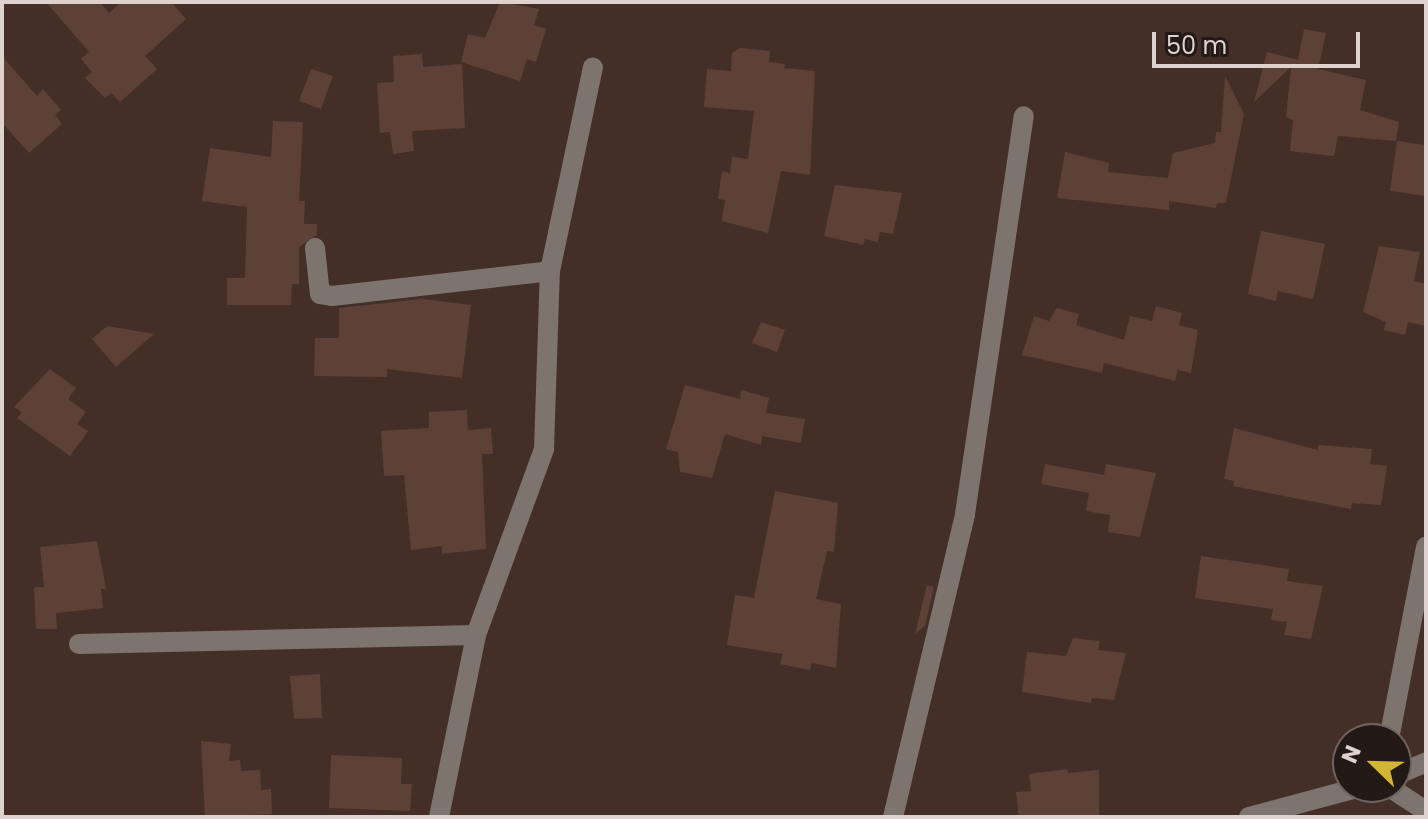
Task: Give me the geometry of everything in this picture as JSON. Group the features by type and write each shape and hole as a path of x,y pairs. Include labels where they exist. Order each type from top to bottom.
{"street":[{"path":"439,817 476,635 544,449 550,271 593,67"},
{"path":"893,817 965,514 1024,116"},
{"path":"315,248 320,294 332,296 550,271"},
{"path":"1392,723 1426,547"},
{"path":"79,644 476,635"},
{"path":"1249,817 1332,795"}],"building":[{"path":"46,2 100,2 109,13 121,2 171,2 186,19 145,56 157,69 120,102 111,93 105,98 85,78 92,72 81,59 89,52"},
{"path":"500,2 539,9 534,25 546,29 536,62 527,59 520,81 461,62 468,34 485,38"},
{"path":"1304,29 1326,33 1318,69 1366,80 1360,110 1399,122 1396,141 1338,136 1334,156 1290,151 1293,120 1286,117 1291,67 1254,102 1267,52 1298,60"},
{"path":"740,48 770,51 769,62 785,64 784,68 815,71 810,175 781,171 768,233 722,221 725,200 718,199 722,171 730,173 732,157 748,159 754,111 704,107 707,69 731,71 732,53"},
{"path":"422,54 423,67 462,64 465,128 412,131 414,151 393,154 390,132 380,133 377,83 394,82 393,56"},
{"path":"2,56 37,96 43,89 61,110 55,115 62,124 29,153 2,123"},
{"path":"311,69 333,76 321,109 299,101"},
{"path":"1225,76 1244,114 1226,203 1217,203 1216,208 1169,201 1169,210 1057,198 1065,152 1109,163 1108,172 1168,178 1173,153 1215,143 1216,132 1221,132"},
{"path":"273,121 303,122 299,201 305,201 304,224 317,224 317,235 299,247 299,284 292,284 291,305 227,305 227,278 245,278 247,207 202,201 210,148 271,157"},
{"path":"1397,141 1426,145 1426,196 1390,191"},
{"path":"835,185 902,193 893,234 880,232 878,242 865,239 863,245 824,236"},
{"path":"1261,231 1325,244 1313,299 1278,291 1276,301 1248,294"},
{"path":"1379,246 1420,252 1414,281 1426,284 1426,326 1408,322 1405,335 1384,330 1386,322 1363,312"},
{"path":"422,299 471,305 462,378 387,369 387,377 314,376 315,338 339,338 339,308"},
{"path":"1156,306 1182,313 1179,325 1198,330 1191,373 1178,370 1175,381 1104,363 1102,373 1022,355 1034,316 1049,321 1057,308 1079,314 1076,325 1124,340 1130,316 1152,321"},
{"path":"761,322 785,330 777,352 752,343"},
{"path":"107,326 154,334 116,367 92,339"},
{"path":"50,369 76,388 68,399 86,412 77,424 88,431 70,456 17,418 22,412 14,407"},
{"path":"685,385 740,399 741,390 769,398 766,413 805,419 801,443 762,436 761,445 725,434 712,478 680,472 678,452 666,449"},
{"path":"467,410 468,430 491,428 493,454 482,454 486,549 442,554 442,546 411,550 404,475 384,476 381,431 429,428 429,412"},
{"path":"1234,428 1318,450 1318,445 1372,449 1370,464 1387,466 1381,505 1352,503 1351,509 1233,486 1234,481 1224,479"},
{"path":"1045,464 1104,475 1106,464 1156,473 1140,537 1108,532 1110,515 1086,511 1089,493 1041,484"},
{"path":"775,491 838,503 834,552 827,551 816,599 841,604 836,668 812,663 810,670 780,664 783,654 727,645 735,595 754,598"},
{"path":"97,541 106,589 101,589 103,608 56,613 57,629 36,629 34,587 44,587 40,547"},
{"path":"1201,556 1289,569 1287,581 1323,586 1311,639 1284,635 1287,622 1271,620 1273,609 1195,598"},
{"path":"927,585 934,587 925,626 915,634"},
{"path":"1073,638 1100,641 1098,650 1126,653 1114,700 1092,698 1091,703 1022,692 1027,652 1066,656"},
{"path":"320,674 322,718 294,719 290,676"},
{"path":"201,741 231,744 229,761 240,760 241,771 260,770 261,790 271,789 272,814 205,817"},
{"path":"331,755 402,758 401,784 412,784 410,811 329,808"},
{"path":"1067,769 1068,773 1099,770 1099,817 1019,817 1016,792 1031,791 1029,774"}]}
